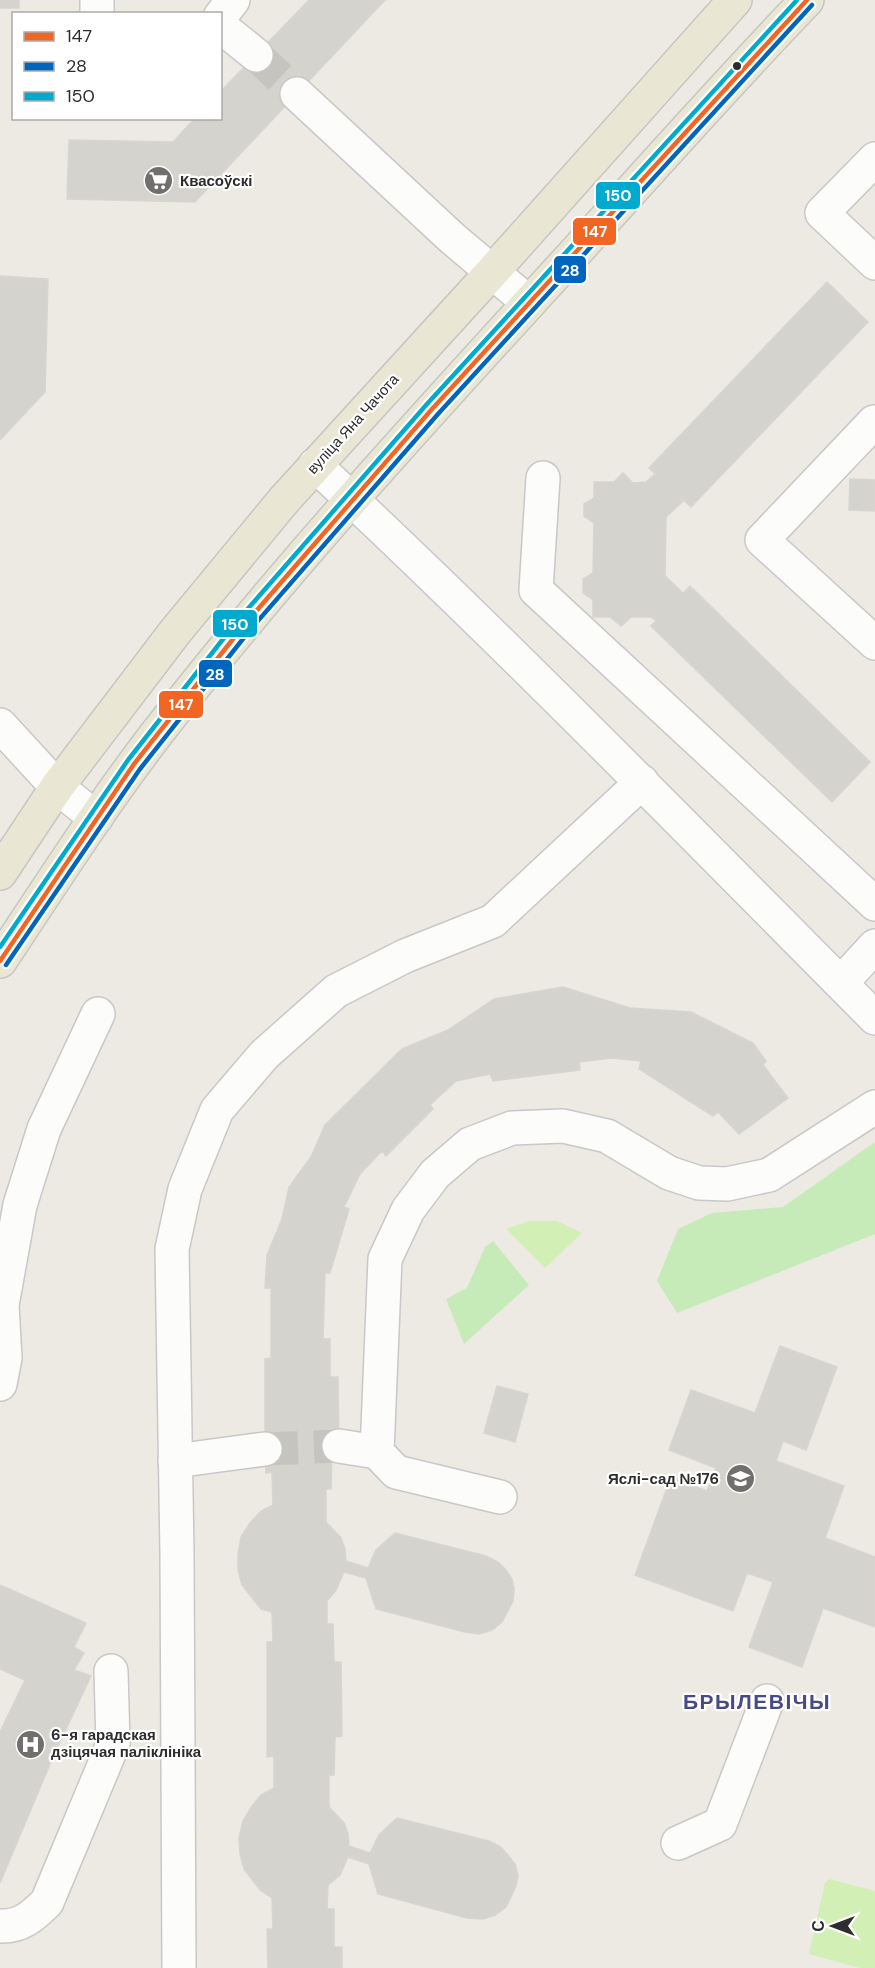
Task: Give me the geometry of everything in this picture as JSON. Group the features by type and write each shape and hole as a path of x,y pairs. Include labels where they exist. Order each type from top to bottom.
{"main road":[{"name":"вуліца Яна Чачота","path":"0,873 57,787 175,632 315,465 493,271 735,0"},
{"path":"0,961 96,818 152,740 211,665 321,534 435,405 807,0"}],"street":[{"path":"222,14 233,0"},
{"path":"222,28 256,55"},
{"path":"297,94 452,238 529,303"},
{"path":"875,159 822,213 875,263"},
{"path":"874,422 762,540 875,643"},
{"path":"315,465 642,782 875,1018"},
{"path":"543,478 536,590 875,904"},
{"path":"0,725 57,787 96,818"},
{"path":"179,1968 172,1249 185,1189 217,1110 264,1055 336,991 405,956 493,921 642,782"},
{"path":"841,983 875,946"},
{"path":"0,1384 5,1358 2,1305 20,1205 44,1129 98,1014"},
{"path":"377,1452 386,1260 408,1210 435,1174 470,1144 512,1128 563,1126 607,1136 669,1173 699,1183 727,1184 769,1175 875,1107"},
{"path":"339,1446 377,1452 396,1472 500,1497"},
{"path":"175,1461 265,1449"},
{"path":"0,1926 12,1927 30,1918 47,1902 113,1744 111,1671"},
{"path":"678,1843 720,1824 767,1701"}],"green space":[{"path":"875,1142 875,1234 677,1313 657,1281 678,1229 712,1213 783,1207"},
{"path":"530,1221 557,1221 582,1233 545,1268 506,1229"},
{"path":"493,1241 529,1285 464,1344 446,1299 467,1288 485,1247"},
{"path":"829,1879 875,1891 875,1968 860,1968 809,1954 825,1883"}],"building":[{"path":"0,0 19,0 19,8 0,8"},
{"path":"309,0 385,0 195,202 67,199 69,140 173,142 193,120 222,120 222,90"},
{"path":"0,276 48,279 45,392 0,440"},
{"path":"827,282 868,322 691,507 649,468"},
{"path":"623,473 633,483 646,482 656,473 683,501 666,517 665,576 684,594 657,621 651,617 631,617 621,626 610,617 593,617 593,600 583,593 583,579 593,573 594,523 584,516 584,504 594,498 594,482 614,482"},
{"path":"850,479 875,480 875,511 849,510"},
{"path":"690,586 870,762 832,802 651,626"},
{"path":"563,987 630,1008 691,1012 753,1043 766,1061 763,1065 788,1098 739,1134 718,1112 713,1116 639,1069 641,1061 612,1058 579,1062 580,1070 493,1081 490,1074 456,1081 430,1105 433,1109 386,1156 382,1151 360,1174 344,1207 349,1209 330,1273 325,1273 323,1339 330,1339 330,1377 338,1377 339,1446 332,1451 331,1489 326,1489 326,1522 341,1538 346,1561 368,1568 376,1550 395,1533 486,1556 498,1562 505,1569 512,1579 514,1589 513,1601 502,1622 492,1630 479,1634 376,1609 366,1578 344,1572 336,1590 327,1601 327,1624 333,1624 334,1662 341,1662 342,1736 335,1737 334,1775 329,1775 329,1807 344,1823 349,1846 370,1853 379,1835 397,1818 489,1841 501,1847 515,1864 518,1875 516,1886 506,1907 495,1915 483,1919 467,1918 378,1894 369,1864 348,1857 340,1875 328,1885 327,1909 334,1909 334,1947 342,1947 342,1968 268,1968 267,1929 273,1929 272,1898 260,1890 244,1869 239,1838 243,1821 252,1806 261,1795 274,1788 274,1756 267,1757 267,1642 273,1642 272,1612 261,1609 242,1585 238,1570 241,1537 261,1511 273,1505 272,1472 266,1473 265,1449 265,1359 271,1358 271,1288 265,1288 267,1255 282,1219 289,1187 311,1157 325,1125 402,1049 448,1030 494,999"},
{"path":"780,1346 837,1367 806,1450 783,1441 776,1461 844,1486 825,1538 875,1557 875,1627 823,1608 802,1667 749,1647 773,1582 747,1573 733,1611 635,1575 671,1477 707,1491 716,1468 669,1450 691,1390 755,1413"},
{"path":"497,1386 528,1394 515,1442 484,1433"},
{"name":"6-я гарадская дзіцячая паліклініка","path":"0,1585 86,1623 74,1647 84,1653 74,1670 91,1676 53,1757 0,1883 0,1732 25,1680 0,1669"}],"tunnel":[{"path":"256,55 297,94"},
{"path":"265,1449 339,1446"}],"transit line":[{"name":"150","path":"0,947 128,760 238,620 427,404 797,0"},
{"name":"147","path":"0,961 134,764 244,625 432,409 807,0"},
{"name":"28","path":"6,965 140,769 250,630 438,414 812,5"}],"place":[{"name":"Квасоўскі","path":"159,181"},
{"name":"Яслі-сад №176","path":"740,1479"},
{"name":"6-я гарадская дзіцячая паліклініка","path":"30,1744"}],"district":[{"name":"БРЫЛЕВІЧЫ","path":"757,1702"}]}
